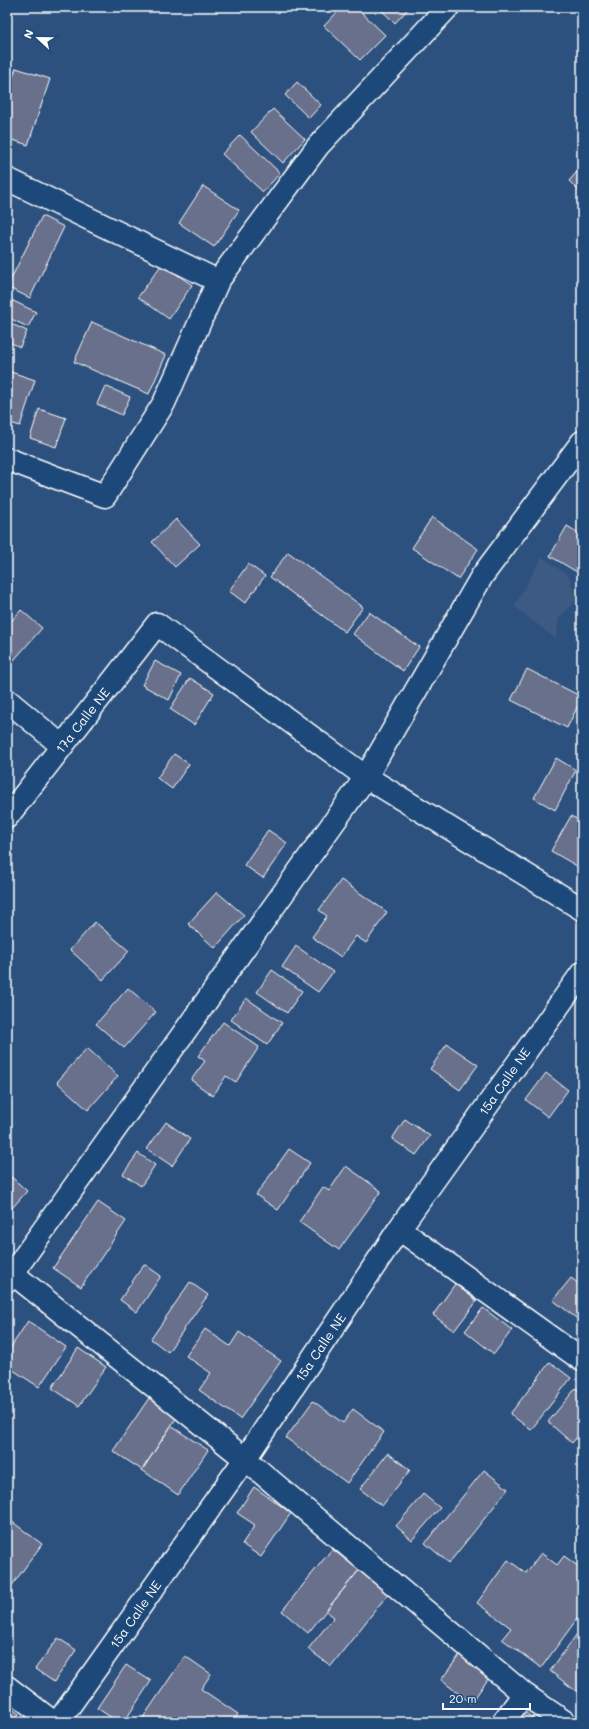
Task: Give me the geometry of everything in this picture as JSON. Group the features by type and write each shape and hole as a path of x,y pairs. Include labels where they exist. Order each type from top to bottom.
{"street":[{"path":"7,459 105,496 164,403 218,281 318,146 448,7"},
{"path":"7,179 218,281"},
{"path":"565,1722 524,1694 245,1459 9,1274 366,777 482,576 582,442"},
{"name":"17a Calle NE","path":"7,817 157,624 366,777"},
{"path":"7,700 62,746"},
{"path":"366,777 582,909"},
{"name":"15a Calle NE","path":"58,1722 245,1459 399,1229 582,973"},
{"path":"399,1229 582,1360"},
{"path":"7,1687 53,1722"},
{"path":"503,1722 524,1694"}],"shaded area":[{"path":"542,557 569,576 576,601 559,618 556,639 514,606"}],"building":[{"path":"342,7 356,7 385,35 360,60 324,26"},
{"path":"378,7 410,7 395,23"},
{"path":"16,68 50,79 28,145 7,138 7,96"},
{"path":"297,82 321,105 309,118 285,95"},
{"path":"273,109 305,139 283,163 251,132"},
{"path":"240,135 280,173 263,192 222,154"},
{"path":"582,166 582,194 569,181"},
{"path":"203,186 239,210 214,247 179,223"},
{"path":"42,216 64,227 30,298 7,287"},
{"path":"162,264 192,285 169,319 138,297"},
{"path":"7,298 36,312 28,327 7,317"},
{"path":"7,322 27,331 20,347 7,341"},
{"path":"92,322 166,355 149,394 74,362"},
{"path":"8,371 35,380 20,426 7,422"},
{"path":"105,386 130,397 122,415 97,404"},
{"path":"39,409 66,418 56,447 30,438"},
{"path":"432,517 478,549 458,579 412,548"},
{"path":"176,519 200,544 175,567 152,542"},
{"path":"567,526 582,535 582,575 550,556"},
{"path":"288,552 363,607 345,632 270,577"},
{"path":"248,564 265,576 245,603 229,591"},
{"path":"7,590 13,593 7,603"},
{"path":"21,610 42,628 14,660 7,654 7,626"},
{"path":"369,612 419,647 403,671 353,634"},
{"path":"155,661 181,675 169,700 142,685"},
{"path":"527,669 582,697 567,728 511,700"},
{"path":"190,678 214,693 194,725 170,709"},
{"path":"174,754 189,764 172,789 157,778"},
{"path":"556,758 576,770 555,810 534,798"},
{"path":"571,816 582,822 582,869 551,851"},
{"path":"268,830 287,843 263,878 244,865"},
{"path":"341,880 387,912 366,943 356,936 341,957 312,937 327,916 319,910"},
{"path":"217,892 244,915 215,948 188,924"},
{"path":"95,922 129,951 103,980 70,950"},
{"path":"296,946 333,972 318,992 282,967"},
{"path":"272,970 302,991 287,1013 257,992"},
{"path":"128,988 156,1012 124,1048 96,1024"},
{"path":"246,998 282,1023 267,1045 231,1020"},
{"path":"223,1022 259,1047 236,1082 226,1076 213,1096 191,1080 205,1061 198,1056"},
{"path":"447,1044 478,1065 460,1090 430,1069"},
{"path":"87,1048 118,1076 88,1110 57,1082"},
{"path":"546,1073 568,1090 548,1117 526,1100"},
{"path":"405,1119 430,1136 416,1155 392,1139"},
{"path":"166,1122 190,1139 172,1166 147,1149"},
{"path":"289,1149 310,1163 278,1210 256,1195"},
{"path":"138,1153 155,1165 141,1186 123,1174"},
{"path":"346,1166 381,1191 339,1250 299,1222 323,1187 329,1191"},
{"path":"7,1173 27,1191 7,1214"},
{"path":"98,1202 126,1221 81,1287 53,1268"},
{"path":"144,1264 161,1276 137,1312 120,1300"},
{"path":"571,1278 582,1286 582,1318 580,1321 553,1300"},
{"path":"190,1282 208,1295 168,1352 151,1339"},
{"path":"455,1284 477,1301 454,1331 433,1315"},
{"path":"483,1308 512,1330 494,1354 465,1331"},
{"path":"28,1321 66,1347 39,1387 7,1366 7,1353"},
{"path":"205,1329 230,1346 239,1332 281,1361 240,1419 199,1390 211,1373 186,1356"},
{"path":"78,1348 106,1367 79,1406 52,1388"},
{"path":"550,1362 571,1378 531,1430 510,1414"},
{"path":"576,1388 582,1393 582,1431 572,1443 548,1422"},
{"path":"149,1398 177,1417 142,1470 113,1451"},
{"path":"313,1401 343,1423 353,1409 384,1432 347,1483 286,1438"},
{"path":"171,1426 208,1450 178,1495 142,1470"},
{"path":"388,1453 410,1470 382,1506 360,1489"},
{"path":"484,1470 508,1489 449,1563 425,1543"},
{"path":"254,1487 291,1513 261,1557 242,1544 255,1525 237,1513"},
{"path":"423,1494 440,1508 412,1540 396,1526"},
{"path":"7,1518 42,1544 8,1591 7,1590"},
{"path":"332,1549 359,1570 308,1633 282,1611"},
{"path":"541,1553 557,1565 564,1556 582,1569 582,1612 541,1668 502,1639 511,1628 477,1603 508,1560 526,1573"},
{"path":"359,1570 388,1594 331,1666 308,1649 334,1617 326,1611"},
{"path":"582,1627 582,1686 577,1692 550,1671"},
{"path":"58,1638 76,1650 54,1682 35,1669"},
{"path":"464,1649 494,1671 471,1703 441,1680"},
{"path":"185,1656 211,1674 201,1689 238,1714 232,1722 140,1722"},
{"path":"126,1665 151,1681 124,1722 118,1722 97,1708"},
{"path":"7,1705 19,1714 14,1722 7,1722"},
{"path":"522,1710 538,1722 513,1722"}]}
